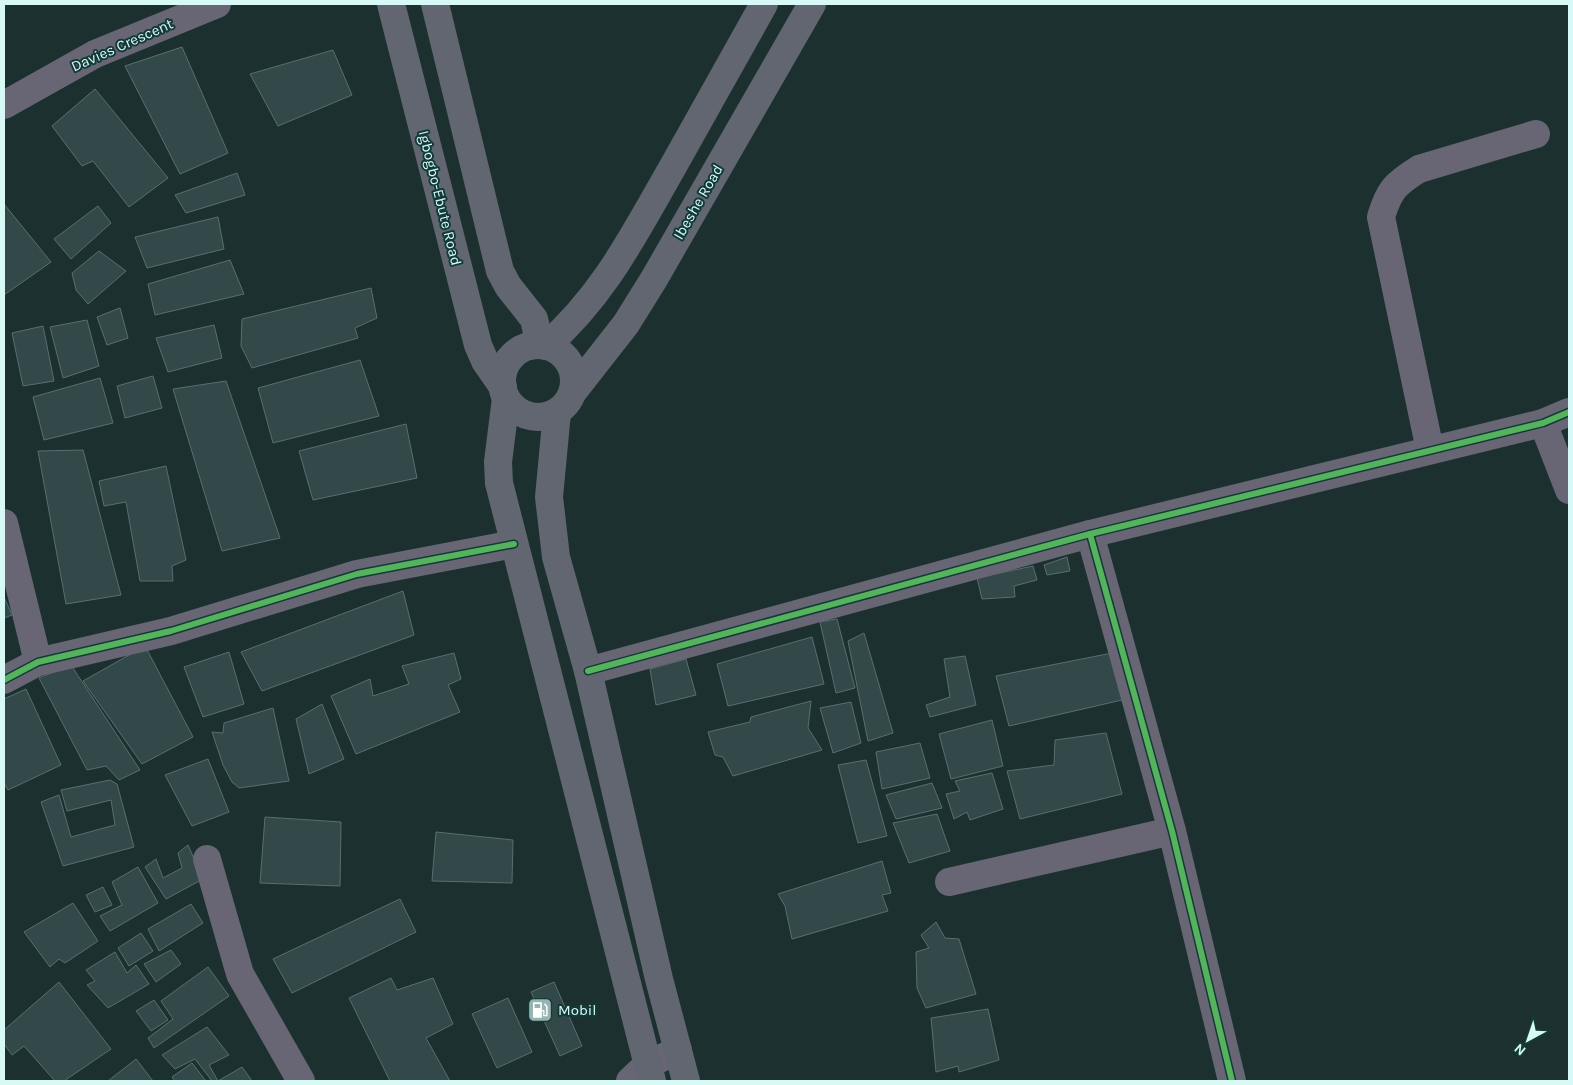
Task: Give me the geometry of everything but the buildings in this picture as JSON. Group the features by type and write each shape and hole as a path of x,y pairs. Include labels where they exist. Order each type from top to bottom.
{"main road":[{"name":"Igbogbo-Ebute Road","path":"391,4 478,345 485,361 505,392"},
{"path":"435,4 500,271 508,286 534,320 541,346"},
{"path":"541,346 563,331 592,299 622,257 764,4"},
{"name":"Ibeshe Road","path":"565,402 626,324 654,279 812,4"},
{"path":"643,1076 499,483 498,462 505,392 503,375 507,364 514,354 524,348 541,346 557,351 566,359 573,375 565,402 549,497 556,557 588,671 659,978 686,1081"},
{"path":"505,392 513,407 524,414 535,417 547,416 565,402"}],"street":[{"name":"Davies Crescent","path":"4,105 95,54 217,4"},
{"path":"1430,450 1381,217 1387,197 1402,180 1419,169 1536,134"},
{"path":"588,671 1090,534 1543,422 1569,412"},
{"path":"1543,422 1569,490"},
{"path":"4,523 38,662"},
{"path":"1090,534 1172,831 1232,1081"},
{"path":"4,680 38,662 171,631 357,574 514,544"},
{"path":"949,882 1172,831"},
{"path":"207,859 240,974 301,1081"},
{"path":"643,1076 678,1050"}],"cycle path":[{"path":"588,671 1090,534 1543,423 1569,412"},
{"path":"1090,534 1172,831 1232,1081"},
{"path":"4,680 38,662 171,631 357,574 514,544"}],"place":[{"name":"Mobil","path":"540,1010"}]}
